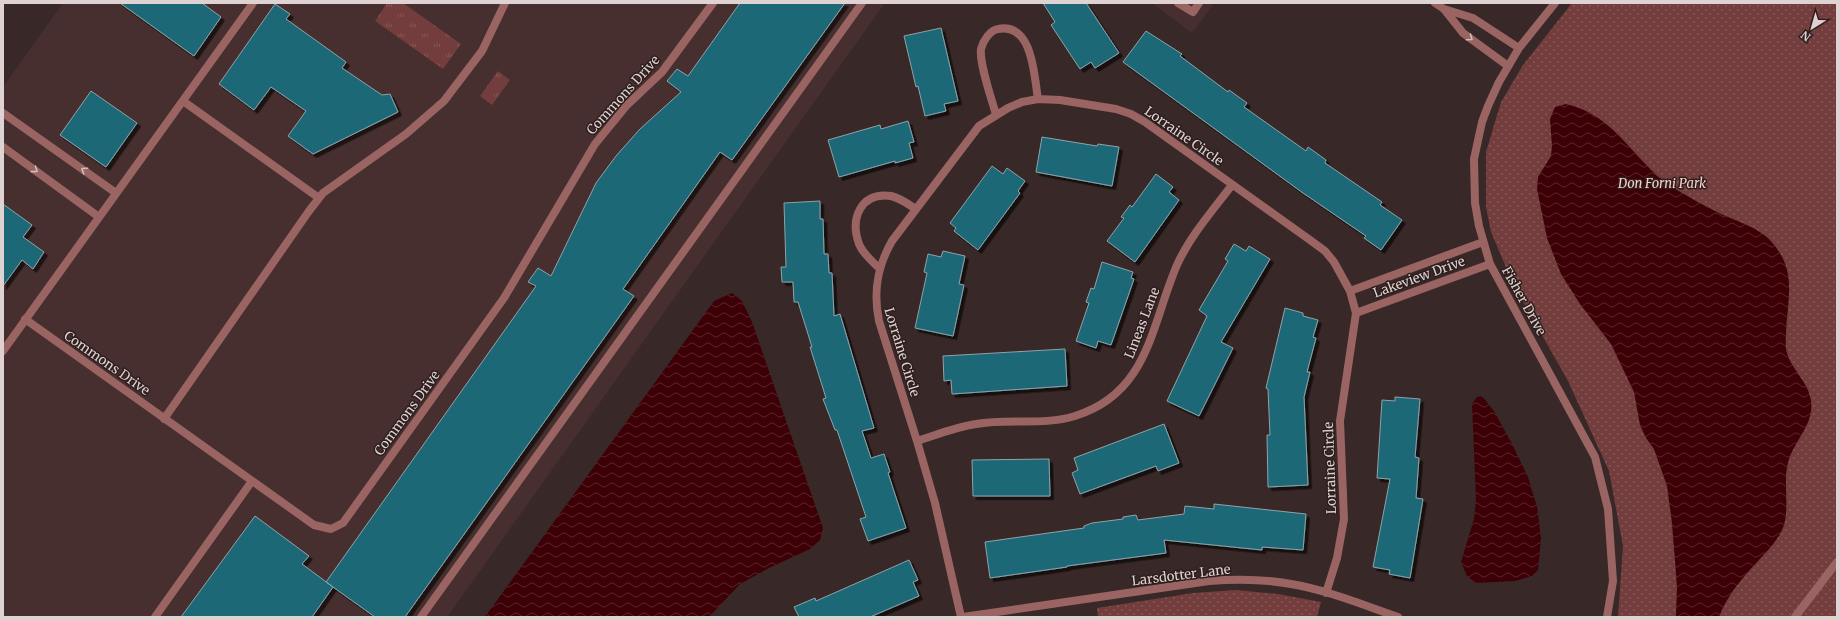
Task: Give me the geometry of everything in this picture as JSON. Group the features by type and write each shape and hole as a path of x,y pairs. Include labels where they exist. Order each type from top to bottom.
{"street":[{"path":"3,351 253,3"},
{"path":"164,419 319,198 334,184 352,173 428,116 444,101 482,51 505,3"},
{"name":"Commons Drive","path":"25,319 314,525 331,529 343,523 504,298 595,144 628,104 662,72 713,3"},
{"path":"421,617 862,3"},
{"path":"1178,3 1193,12 1199,3"},
{"path":"1435,3 1444,9 1473,18 1519,48"},
{"name":"Fisher Drive","path":"1554,3 1519,48 1508,66 1488,106 1482,122 1474,159 1475,203 1483,242 1490,264 1595,457 1608,509 1613,581 1607,617"},
{"path":"1444,9 1463,33 1508,66"},
{"path":"996,115 981,50 986,39 993,30 1004,28 1014,31 1022,37 1029,46 1038,99"},
{"name":"Lorraine Circle","path":"962,617 935,503 879,321 875,302 879,268 883,256 892,241 979,126 996,115 1022,102 1038,99 1060,100 1116,109 1131,114 1145,122 1325,251 1334,262 1350,291 1356,313 1340,421 1344,519 1337,558 1326,593"},
{"path":"182,101 319,198"},
{"path":"3,113 116,193"},
{"path":"3,147 99,217"},
{"name":"Lineas Lane","path":"917,441 976,423 1054,421 1087,411 1112,398 1126,384 1134,373 1149,346 1170,282 1186,248 1232,185"},
{"path":"879,268 866,255 860,245 855,225 857,214 862,205 870,200 891,196 902,200 916,209"},
{"name":"Lakeview Drive","path":"1350,291 1483,242"},
{"name":"Lakeview Drive","path":"1356,313 1490,264"},
{"path":"155,617 252,481"},
{"path":"1796,617 1837,562"},
{"name":"Larsdotter Lane","path":"962,617 1209,581 1258,580 1291,584 1326,593 1398,617"}],"shaded area":[{"path":"63,3 885,3 447,617 3,617 3,87"},
{"path":"1152,3 1214,3 1192,33"}],"green space":[{"path":"387,3 403,3 461,44 443,69 375,21"},
{"name":"Don Forni Park","path":"1572,3 1837,3 1837,617 1618,617 1623,546 1609,471 1568,381 1514,286 1491,232 1486,207 1486,152 1501,102 1523,65"},
{"path":"498,71 510,80 492,105 480,96"},
{"path":"1236,590 1278,594 1321,602 1317,617 1098,617 1097,608 1193,593"}],"water":[{"path":"1566,104 1583,110 1598,118 1611,128 1646,165 1672,187 1713,210 1757,230 1775,246 1782,256 1786,267 1789,299 1786,351 1789,359 1810,394 1810,417 1789,459 1786,475 1786,517 1780,535 1736,587 1719,617 1676,617 1677,587 1672,523 1667,486 1654,449 1646,438 1640,425 1634,392 1611,344 1580,304 1561,274 1547,238 1537,189 1538,177 1551,156 1552,146 1550,119 1555,107"},
{"path":"732,293 742,301 752,322 823,528 820,540 810,549 769,568 740,584 709,617 485,617 714,301"},
{"path":"1482,396 1494,411 1511,442 1528,477 1537,507 1541,538 1538,570 1532,576 1515,581 1476,583 1467,576 1461,562 1474,519 1476,499 1472,404 1477,397"}],"building":[{"path":"120,3 202,3 221,17 194,56"},
{"path":"740,3 845,3 732,160 720,152 623,289 634,296 405,617 375,617 326,582 536,286 528,282 538,268 551,276 596,183 616,156 640,129 681,92 667,81 677,69 688,76"},
{"path":"1043,3 1086,3 1119,53 1095,68 1091,62 1080,69 1051,25 1055,22"},
{"path":"275,4 290,14 286,19 346,62 342,68 382,95 390,94 398,112 313,154 288,136 306,111 271,87 254,110 219,84"},
{"path":"941,28 958,101 944,104 946,111 925,116 918,86 916,87 904,36"},
{"path":"1146,31 1182,54 1180,56 1228,92 1229,90 1247,103 1244,107 1306,151 1308,147 1326,160 1325,163 1382,202 1380,205 1402,220 1381,250 1364,238 1366,236 1303,193 1123,62"},
{"path":"91,91 137,123 106,167 60,135"},
{"path":"908,121 914,142 909,143 913,158 895,163 895,161 839,177 828,140 880,125 881,129"},
{"path":"1042,137 1097,146 1098,144 1119,147 1112,186 1036,172"},
{"path":"992,166 1003,174 1007,168 1025,181 1018,191 1020,193 978,250 954,231 956,228 950,223"},
{"path":"1156,174 1173,187 1169,192 1179,200 1135,262 1107,241 1124,218 1121,217 1130,205 1132,207"},
{"path":"820,201 820,219 823,219 824,254 828,254 829,273 832,273 834,316 840,314 874,428 862,431 871,458 884,454 890,472 888,473 906,528 868,541 860,519 866,517 837,430 835,430 823,399 826,398 810,347 812,347 798,302 794,302 793,282 782,282 781,267 786,267 784,203"},
{"path":"3,204 32,225 23,237 44,252 33,269 22,260 3,286"},
{"path":"1234,244 1246,251 1249,246 1270,259 1221,342 1233,348 1199,416 1167,401 1207,316 1199,310 1228,261 1225,259"},
{"path":"943,251 965,256 959,284 964,285 953,336 915,328 927,273 924,272 928,254 941,257"},
{"path":"1102,262 1133,272 1131,278 1134,279 1111,345 1098,341 1096,348 1076,341 1089,303 1086,302 1091,288 1094,289"},
{"path":"1285,308 1303,313 1303,316 1318,320 1313,337 1316,338 1307,372 1310,372 1304,397 1308,485 1268,487 1267,435 1270,435 1268,389 1266,388"},
{"path":"1065,349 1067,386 952,394 951,380 944,381 943,356"},
{"path":"1395,397 1420,399 1415,457 1419,458 1416,498 1423,499 1410,578 1389,574 1390,570 1373,567 1390,479 1377,478 1382,400 1395,401"},
{"path":"1164,424 1179,463 1158,471 1156,466 1080,494 1072,473 1078,470 1074,458"},
{"path":"1049,459 1050,496 973,496 972,460"},
{"path":"1214,504 1306,514 1303,550 1262,547 1262,550 1164,540 1166,553 990,578 985,542 1084,528 1084,526 1092,523 1123,519 1123,517 1136,515 1138,520 1184,514 1185,506 1214,509"},
{"path":"255,516 309,556 302,564 333,587 312,617 181,617"},
{"path":"909,560 918,580 913,582 919,596 870,617 799,617 794,607 815,598 816,601"}]}
